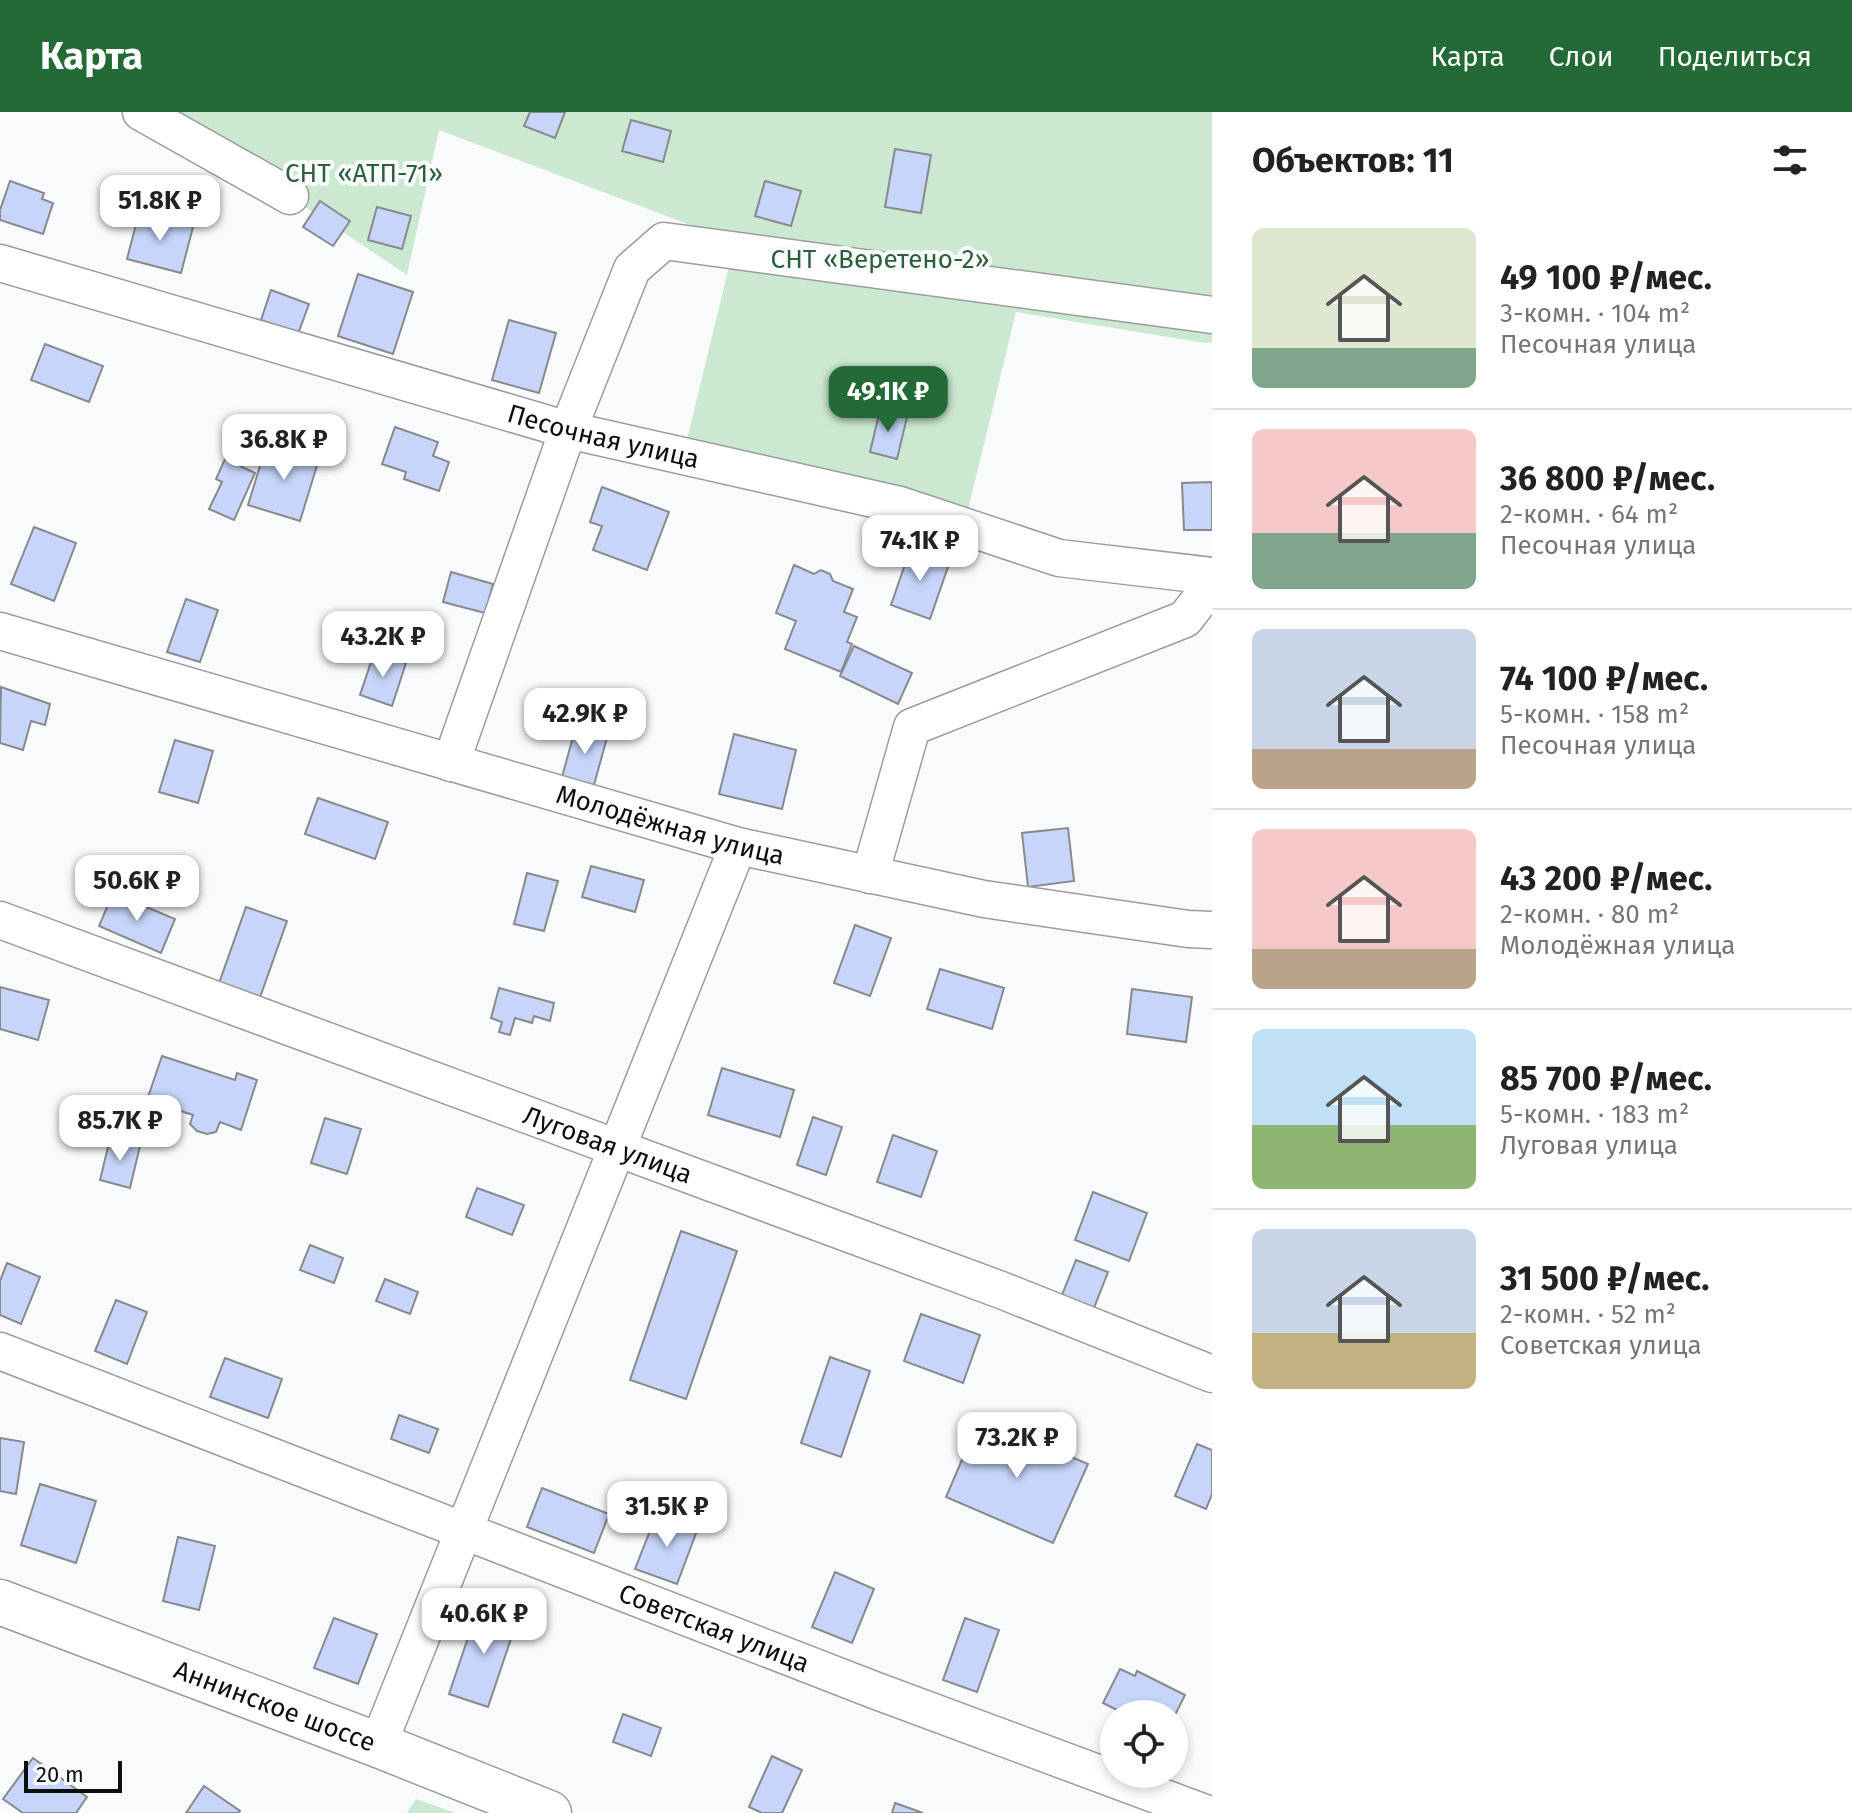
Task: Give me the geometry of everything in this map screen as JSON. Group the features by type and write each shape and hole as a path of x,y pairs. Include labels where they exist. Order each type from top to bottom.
{"main road":[{"name":"Аннинское шоссе","path":"0,1602 549,1813"}],"street":[{"path":"141,112 290,196"},
{"path":"451,763 568,430 632,269 664,241 1212,315"},
{"name":"Песочная улица","path":"0,263 568,430 900,505 1059,558 1212,576"},
{"path":"870,875 912,727 1185,619 1212,584"},
{"name":"Молодёжная улица","path":"0,631 738,846 984,899 1212,930"},
{"path":"378,1745 738,846"},
{"name":"Луговая улица","path":"0,920 618,1146 1001,1290 1212,1374"},
{"name":"Советская улица","path":"0,1351 1186,1810"}],"green space":[{"name":"СНТ «Веретено-2»","path":"141,112 1212,112 1212,342 1016,312 968,510 687,439 735,242 439,130 407,275 298,202"},
{"path":"416,1799 456,1813 407,1813"}],"building":[{"path":"530,112 565,112 555,138 524,126"},
{"path":"631,120 671,131 663,162 622,151"},
{"path":"895,149 931,155 921,213 885,207"},
{"path":"10,181 44,193 42,199 53,203 43,234 0,220 0,210"},
{"path":"765,181 801,191 791,226 755,216"},
{"path":"320,201 350,221 333,246 303,227"},
{"path":"377,207 411,216 402,249 368,240"},
{"path":"139,213 193,227 181,273 127,259"},
{"path":"358,274 413,292 393,354 338,336"},
{"path":"271,290 309,304 298,334 261,320"},
{"path":"509,320 556,333 539,393 492,380"},
{"path":"45,344 103,366 89,402 31,380"},
{"path":"880,410 907,417 897,459 870,452"},
{"path":"395,427 438,442 433,456 449,462 439,491 404,479 406,472 382,464"},
{"path":"267,443 319,459 300,521 248,505"},
{"path":"225,459 255,473 234,520 209,509 222,482 216,479"},
{"path":"1212,482 1212,530 1184,530 1182,483"},
{"path":"602,487 669,512 647,570 593,550 602,526 590,522"},
{"path":"34,527 76,543 54,601 11,584"},
{"path":"911,547 950,561 930,619 891,605"},
{"path":"794,565 814,574 821,570 830,574 833,581 853,589 844,612 857,617 847,642 852,644 841,672 785,649 796,621 776,613"},
{"path":"451,572 493,584 485,613 443,602"},
{"path":"186,599 218,610 200,662 167,652"},
{"path":"854,646 912,673 898,704 840,676"},
{"path":"374,653 406,663 392,706 360,695"},
{"path":"1,687 50,704 45,725 31,721 23,750 0,743"},
{"path":"576,726 608,734 594,785 562,777"},
{"path":"734,734 796,750 782,809 719,794"},
{"path":"175,740 213,751 198,803 159,792"},
{"path":"318,798 388,822 375,859 305,834"},
{"path":"1068,828 1074,881 1028,887 1022,833"},
{"path":"591,866 644,880 635,912 582,897"},
{"path":"527,873 558,881 544,931 514,924"},
{"path":"113,893 175,919 161,953 99,926"},
{"path":"246,907 287,921 258,1003 217,989"},
{"path":"855,925 891,938 870,996 834,983"},
{"path":"940,969 1004,988 992,1029 927,1009"},
{"path":"0,987 49,1000 38,1040 0,1029"},
{"path":"499,988 554,1003 550,1021 534,1016 532,1023 515,1018 510,1035 499,1032 502,1022 491,1018"},
{"path":"1132,989 1192,997 1186,1042 1127,1034"},
{"path":"162,1056 235,1080 237,1073 257,1080 241,1130 220,1122 216,1132 207,1134 197,1131 190,1124 193,1115 147,1100"},
{"path":"722,1068 794,1090 780,1137 708,1115"},
{"path":"813,1117 842,1127 826,1175 797,1165"},
{"path":"325,1118 361,1129 347,1174 311,1163"},
{"path":"893,1135 937,1151 921,1197 877,1182"},
{"path":"110,1139 140,1146 130,1188 100,1180"},
{"path":"477,1188 524,1205 512,1235 466,1217"},
{"path":"1093,1192 1147,1213 1129,1261 1075,1240"},
{"path":"681,1231 737,1251 686,1399 630,1380"},
{"path":"310,1245 343,1258 334,1283 300,1270"},
{"path":"1076,1260 1108,1272 1094,1308 1062,1295"},
{"path":"7,1263 40,1277 21,1324 0,1315 0,1281"},
{"path":"385,1279 418,1292 410,1314 376,1301"},
{"path":"116,1300 147,1312 127,1364 95,1351"},
{"path":"921,1314 980,1335 963,1383 904,1361"},
{"path":"830,1357 870,1371 841,1457 801,1443"},
{"path":"225,1358 282,1379 268,1418 210,1397"},
{"path":"399,1415 438,1429 429,1453 391,1439"},
{"path":"980,1418 1088,1464 1053,1543 946,1497"},
{"path":"0,1438 24,1442 16,1494 0,1491"},
{"path":"1197,1444 1212,1450 1212,1494 1206,1509 1175,1496"},
{"path":"40,1484 96,1501 76,1563 21,1545"},
{"path":"542,1488 609,1514 594,1553 527,1527"},
{"path":"657,1513 698,1528 677,1584 635,1569"},
{"path":"178,1537 215,1546 199,1610 163,1601"},
{"path":"835,1572 874,1589 852,1643 812,1627"},
{"path":"479,1605 518,1618 488,1707 449,1694"},
{"path":"334,1618 377,1634 358,1684 314,1668"},
{"path":"965,1618 999,1630 977,1692 943,1680"},
{"path":"1120,1669 1135,1676 1137,1671 1185,1695 1182,1700 1104,1700"},
{"path":"623,1714 661,1728 651,1756 613,1742"},
{"path":"772,1756 802,1770 782,1813 762,1813 749,1807"},
{"path":"33,1758 87,1797 76,1813 23,1813 3,1799"},
{"path":"204,1786 240,1811 186,1813"},
{"path":"895,1803 923,1813 892,1813"}],"park label":[{"name":"СНТ «АТП-71»","path":"364,173"}]}
